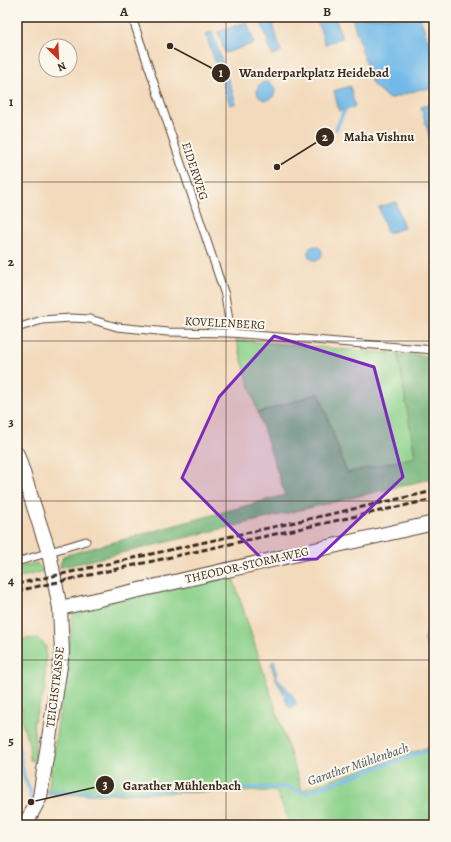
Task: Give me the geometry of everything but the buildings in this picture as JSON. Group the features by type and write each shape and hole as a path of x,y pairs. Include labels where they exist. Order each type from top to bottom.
{"street":[{"name":"TEICHSTRASSE","path":"17,454 22,479 48,553 60,608 62,653 40,797 25,825"},
{"name":"THEODOR-STORM-WEG","path":"60,608 434,523"}],"lane":[{"name":"EIDERWEG","path":"132,17 225,295 231,333"},
{"name":"KOVELENBERG","path":"17,328 42,320 71,318 90,319 117,327 168,332 231,333 434,350"},
{"path":"17,562 86,540"}],"highlighted area":[{"path":"274,336 374,367 403,477 317,559 263,560 182,478 219,397"}],"green space":[{"path":"236,340 398,354 415,457 347,473 319,393 258,413"},
{"path":"398,354 434,356 434,478 59,568 63,556 285,495 258,413 319,393 347,473 415,457"},
{"path":"36,563 44,571 17,578 17,568"},
{"path":"232,575 302,790 434,745 434,825 291,825 276,791 48,795 73,614 85,607"},
{"path":"37,638 46,646 45,689 33,723 35,761 30,760 29,744 22,723 22,708 17,702 17,640"}],"water":[{"path":"260,17 271,17 281,52 272,55"},
{"path":"316,17 335,17 342,38 325,44"},
{"path":"352,17 420,17 434,58 434,87 429,89 421,89 389,99 372,84"},
{"path":"247,22 254,43 225,53 218,32"},
{"path":"212,32 236,103 230,105 206,34"},
{"path":"266,82 270,83 274,87 274,95 270,99 266,100 262,99 258,95 257,91 258,87 262,83"},
{"path":"350,86 355,107 339,111 334,91"},
{"path":"434,103 434,137 430,138 421,107"},
{"path":"396,202 404,228 387,233 379,207"},
{"path":"312,246 318,246 322,250 322,256 318,260 312,260 308,256 308,250"},
{"path":"431,633 434,636 434,662 424,639 425,635"},
{"path":"274,660 278,679 292,695 295,700 295,706 290,707 287,704 285,695 276,680 271,664"}],"waterway":[{"path":"336,129 345,109"},
{"path":"17,738 24,777 30,790 31,803"},
{"name":"Garather Mühlenbach","path":"47,791 64,792 287,787 305,793 434,748"}],"railway":[{"path":"17,584 434,491"},
{"path":"17,591 434,499"}],"place":[{"name":"Wanderparkplatz Heidebad","path":"170,46"},
{"name":"Maha Vishnu","path":"277,167"},
{"name":"Garather Mühlenbach","path":"31,802"}]}
